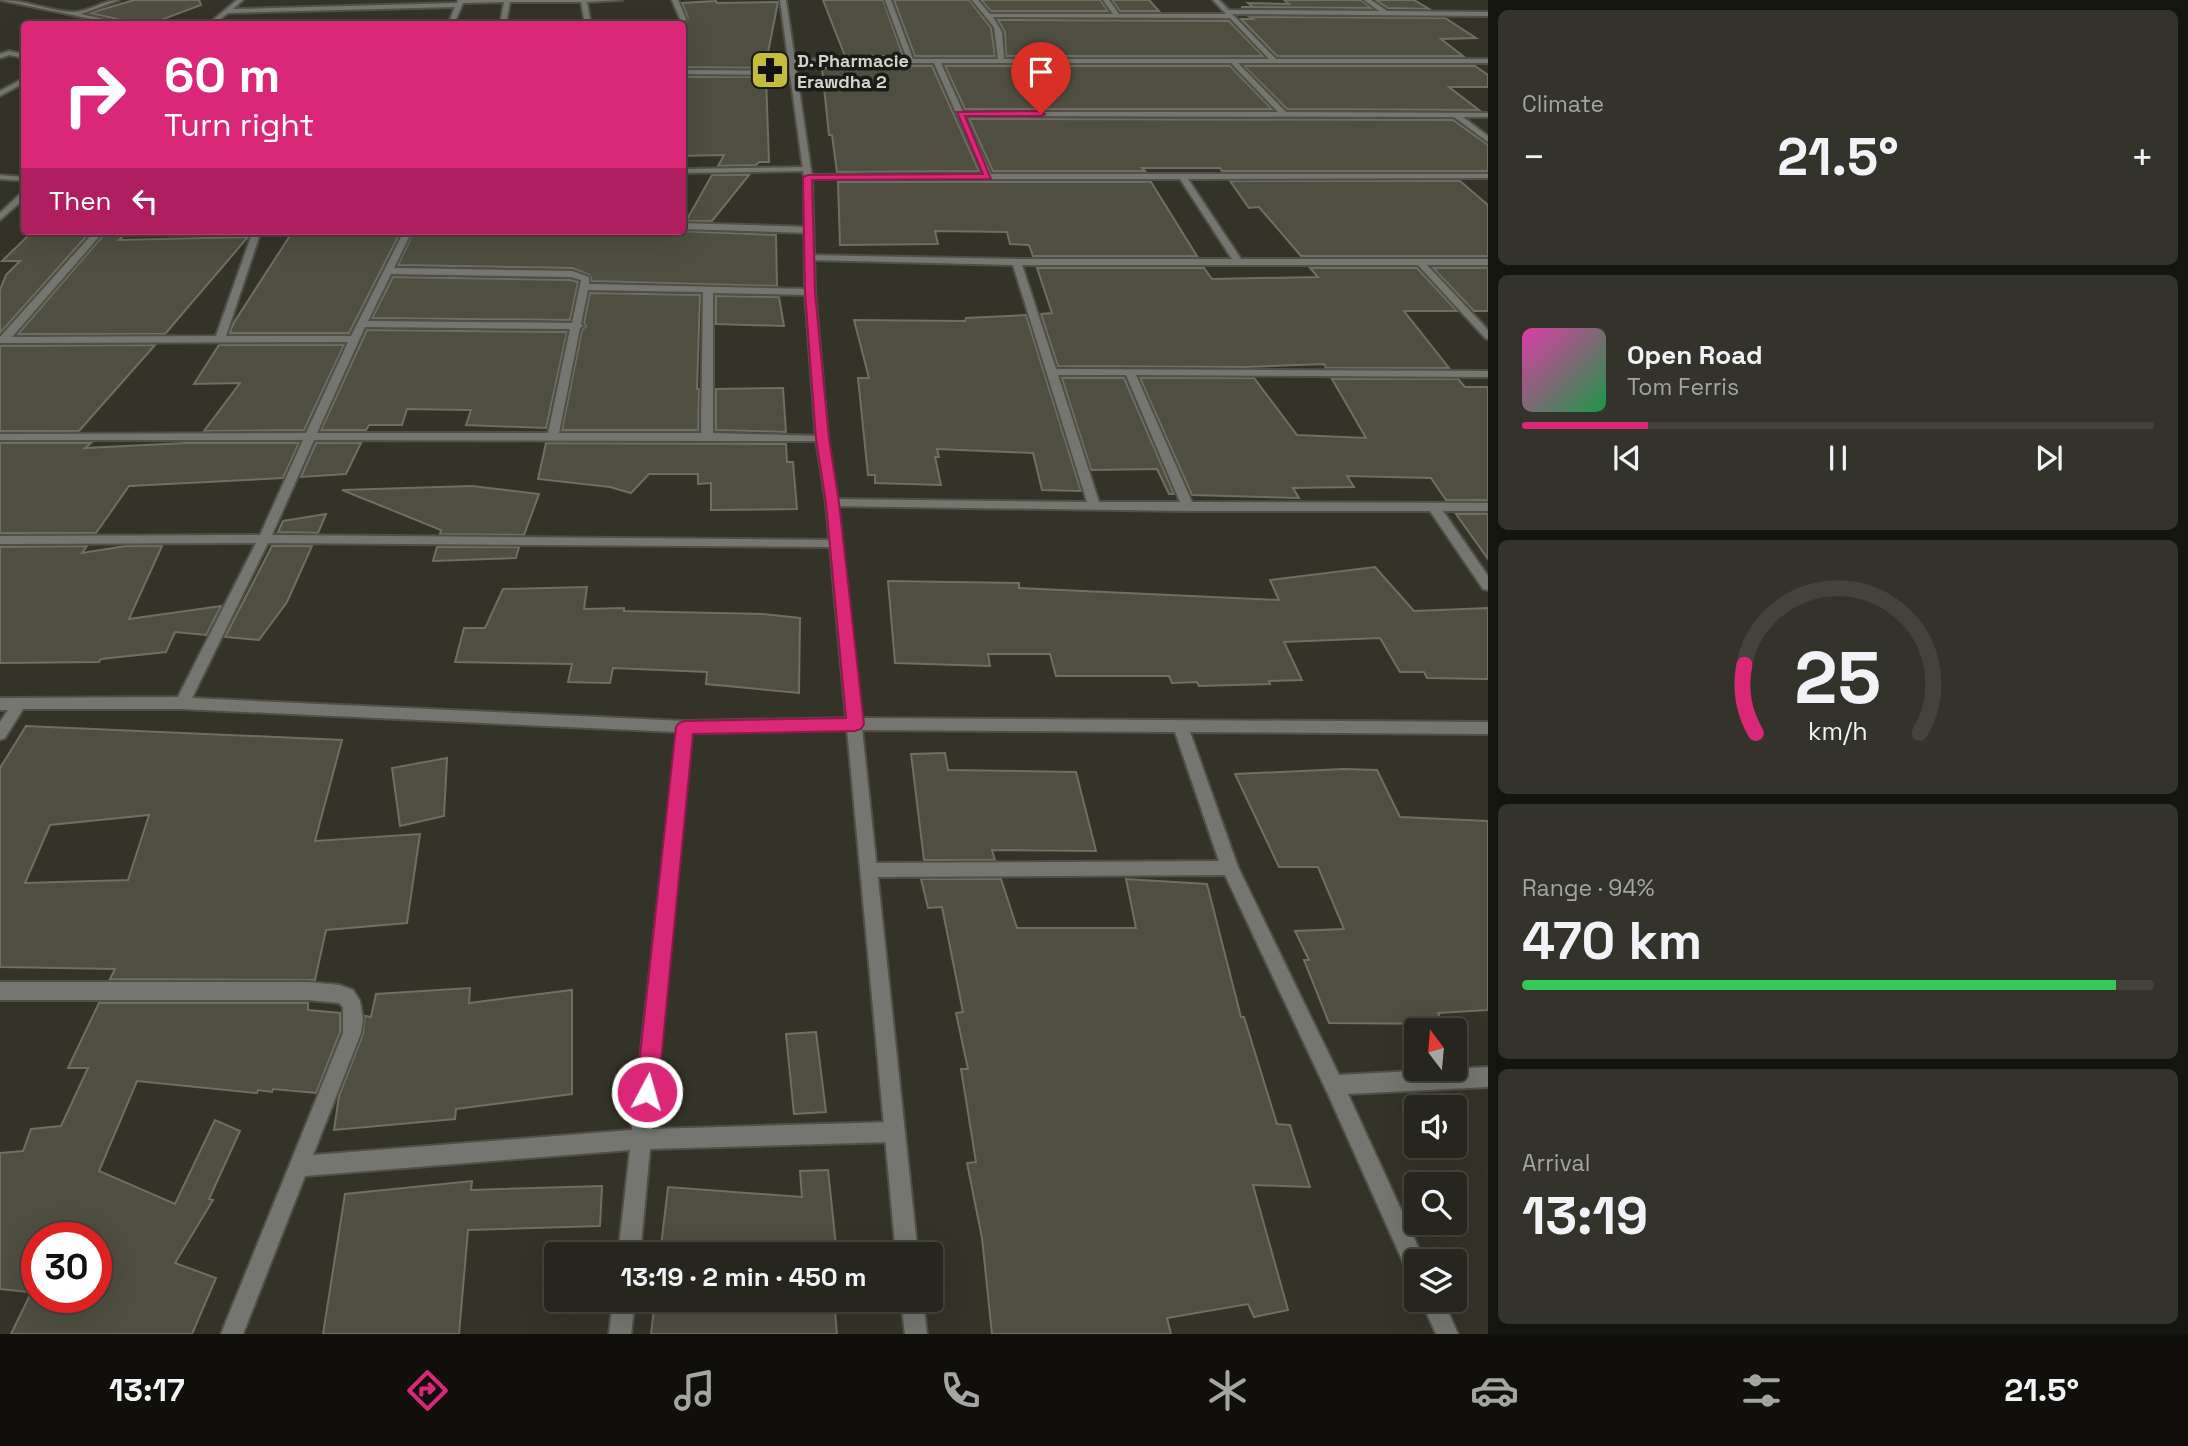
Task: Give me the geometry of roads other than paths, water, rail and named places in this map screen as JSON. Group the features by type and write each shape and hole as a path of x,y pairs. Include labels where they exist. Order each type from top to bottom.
{"street":[{"path":"74,15 116,0"},
{"path":"215,21 240,0"},
{"path":"584,0 588,21"},
{"path":"227,11 460,2 619,0"},
{"path":"675,0 682,21"},
{"path":"783,0 807,173 810,292 822,439 832,503 855,724 906,1242"},
{"path":"888,0 911,62"},
{"path":"975,0 991,15 1001,31 1001,62"},
{"path":"1106,0 1118,16"},
{"path":"1216,0 1274,61"},
{"path":"1367,0 1385,13"},
{"path":"5,1 106,21"},
{"path":"504,21 507,1"},
{"path":"453,21 460,2"},
{"path":"1028,8 1032,15"},
{"path":"991,15 1488,14"},
{"path":"0,54 21,55"},
{"path":"1233,61 1283,114"},
{"path":"686,72 911,62 1488,61"},
{"path":"937,62 988,177"},
{"path":"0,94 21,82"},
{"path":"960,114 1488,115"},
{"path":"1455,114 1488,140"},
{"path":"686,171 988,177 1488,176"},
{"path":"1182,176 1238,262"},
{"path":"0,177 21,179"},
{"path":"0,217 21,198"},
{"path":"686,226 809,230"},
{"path":"2,340 96,235"},
{"path":"220,339 256,235"},
{"path":"182,703 264,539 354,339 406,235"},
{"path":"809,257 1017,261 1488,262"},
{"path":"1017,261 1094,506"},
{"path":"1420,262 1488,336"},
{"path":"388,271 572,274 586,279 552,438"},
{"path":"586,286 810,292"},
{"path":"707,436 708,290"},
{"path":"362,324 578,326"},
{"path":"2,340 354,339"},
{"path":"1052,372 1488,374"},
{"path":"1130,373 1188,506"},
{"path":"0,437 707,436 822,439"},
{"path":"832,503 1488,507"},
{"path":"1434,506 1488,586"},
{"path":"0,540 264,539 836,544"},
{"path":"0,704 182,703 685,727 855,724 1488,728"},
{"path":"0,734 19,704"},
{"path":"630,1242 685,727"},
{"path":"1181,728 1230,868 1409,1249"},
{"path":"869,870 1230,868"},
{"path":"0,991 308,991 345,994 351,999 356,1011 352,1033 232,1334"},
{"path":"1334,1085 1488,1077"},
{"path":"301,1166 642,1139 893,1132"},
{"path":"620,1334 623,1312"},
{"path":"913,1312 916,1334"},
{"path":"1437,1312 1447,1334"}],"place":[{"name":"D. Pharmacie Erawdha 2","path":"770,70"}]}
